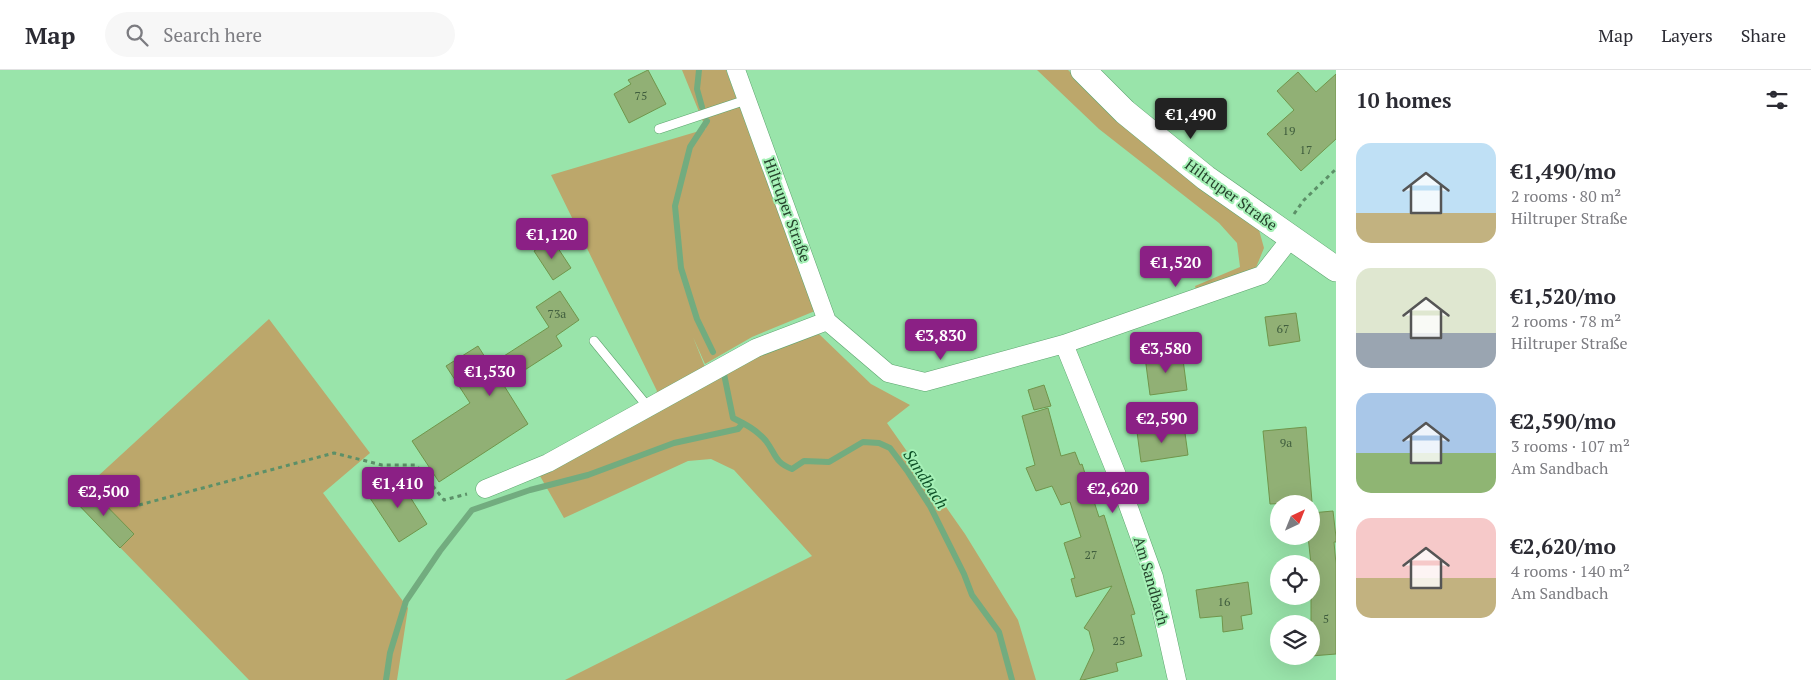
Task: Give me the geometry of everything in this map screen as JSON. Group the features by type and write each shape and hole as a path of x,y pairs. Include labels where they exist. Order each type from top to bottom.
{"street":[{"name":"Hiltruper Straße","path":"736,70 828,321 888,373 925,382 1064,344 1262,275 1291,229"},
{"name":"Hiltruper Straße","path":"1083,70 1126,112 1206,178 1291,229 1336,269"},
{"path":"485,489 548,463 756,348 828,321"},
{"name":"Am Sandbach","path":"1064,344 1116,475 1154,578 1178,680"}],"lane":[{"path":"659,129 746,100"},
{"path":"594,341 648,407"}],"path":[{"path":"1291,229 1304,200 1336,169"},
{"path":"138,505 334,453 382,465 416,465 444,500 485,489"}],"shaded area":[{"path":"682,70 726,70 815,311 752,337 705,364 693,337 709,377 757,351 819,334 871,384 910,405 887,423 965,534 1018,620 1036,680 565,680 812,556 734,470 711,459 688,461 564,518 540,476 630,428 657,391 551,175 706,129"},
{"path":"1037,70 1068,70 1115,115 1259,230 1264,248 1255,270 1197,294 1195,286 1240,267 1237,243 1219,223 1099,129"},
{"path":"269,319 370,453 323,493 408,608 397,680 249,680 73,499"}],"building":[{"path":"648,70 666,104 629,123 614,94 631,84 628,80"},
{"path":"1298,72 1316,92 1336,74 1336,139 1301,171 1267,134 1294,110 1277,91"},
{"path":"552,239 571,268 553,280 534,251"},
{"path":"560,291 579,320 556,336 562,346 503,384 528,424 439,482 412,441 470,403 446,366 478,346 490,365 549,327 536,307"},
{"path":"1296,313 1300,341 1269,346 1265,317"},
{"path":"1182,352 1187,390 1150,395 1145,357"},
{"path":"1044,385 1051,406 1034,410 1028,390"},
{"path":"1048,408 1061,456 1075,452 1080,465 1082,464 1099,517 1104,515 1135,614 1131,615 1142,656 1116,663 1118,671 1083,680 1080,680 1094,650 1089,631 1084,628 1112,586 1076,597 1071,579 1075,578 1064,543 1081,537 1070,502 1061,505 1052,486 1036,491 1026,468 1035,465 1022,416"},
{"path":"1184,426 1188,455 1141,462 1137,432"},
{"path":"1306,427 1311,495 1270,495 1270,504 1263,431"},
{"path":"397,476 427,524 399,542 368,495"},
{"path":"87,486 134,534 120,548 73,499"},
{"path":"1333,511 1336,537 1336,542 1334,542 1336,564 1336,654 1320,655 1320,615 1311,615 1311,605 1320,605 1320,555 1310,555 1309,545 1320,545 1320,512"},
{"path":"1248,582 1252,614 1241,616 1243,629 1223,632 1222,616 1200,618 1196,590"}],"waterway":[{"name":"Sandbach","path":"699,70 697,89 702,107"},
{"name":"Sandbach","path":"707,121 690,147 675,206 681,268 697,319 713,352"},
{"name":"Sandbach","path":"724,374 733,418 759,434 766,441 778,460 792,469 804,461 829,462 863,442 879,443 890,448 930,506 964,574 972,595 999,632 1012,680"},
{"path":"386,680 390,653 406,601 440,551 472,510 530,490 588,475 674,443 738,429 743,423"}]}
